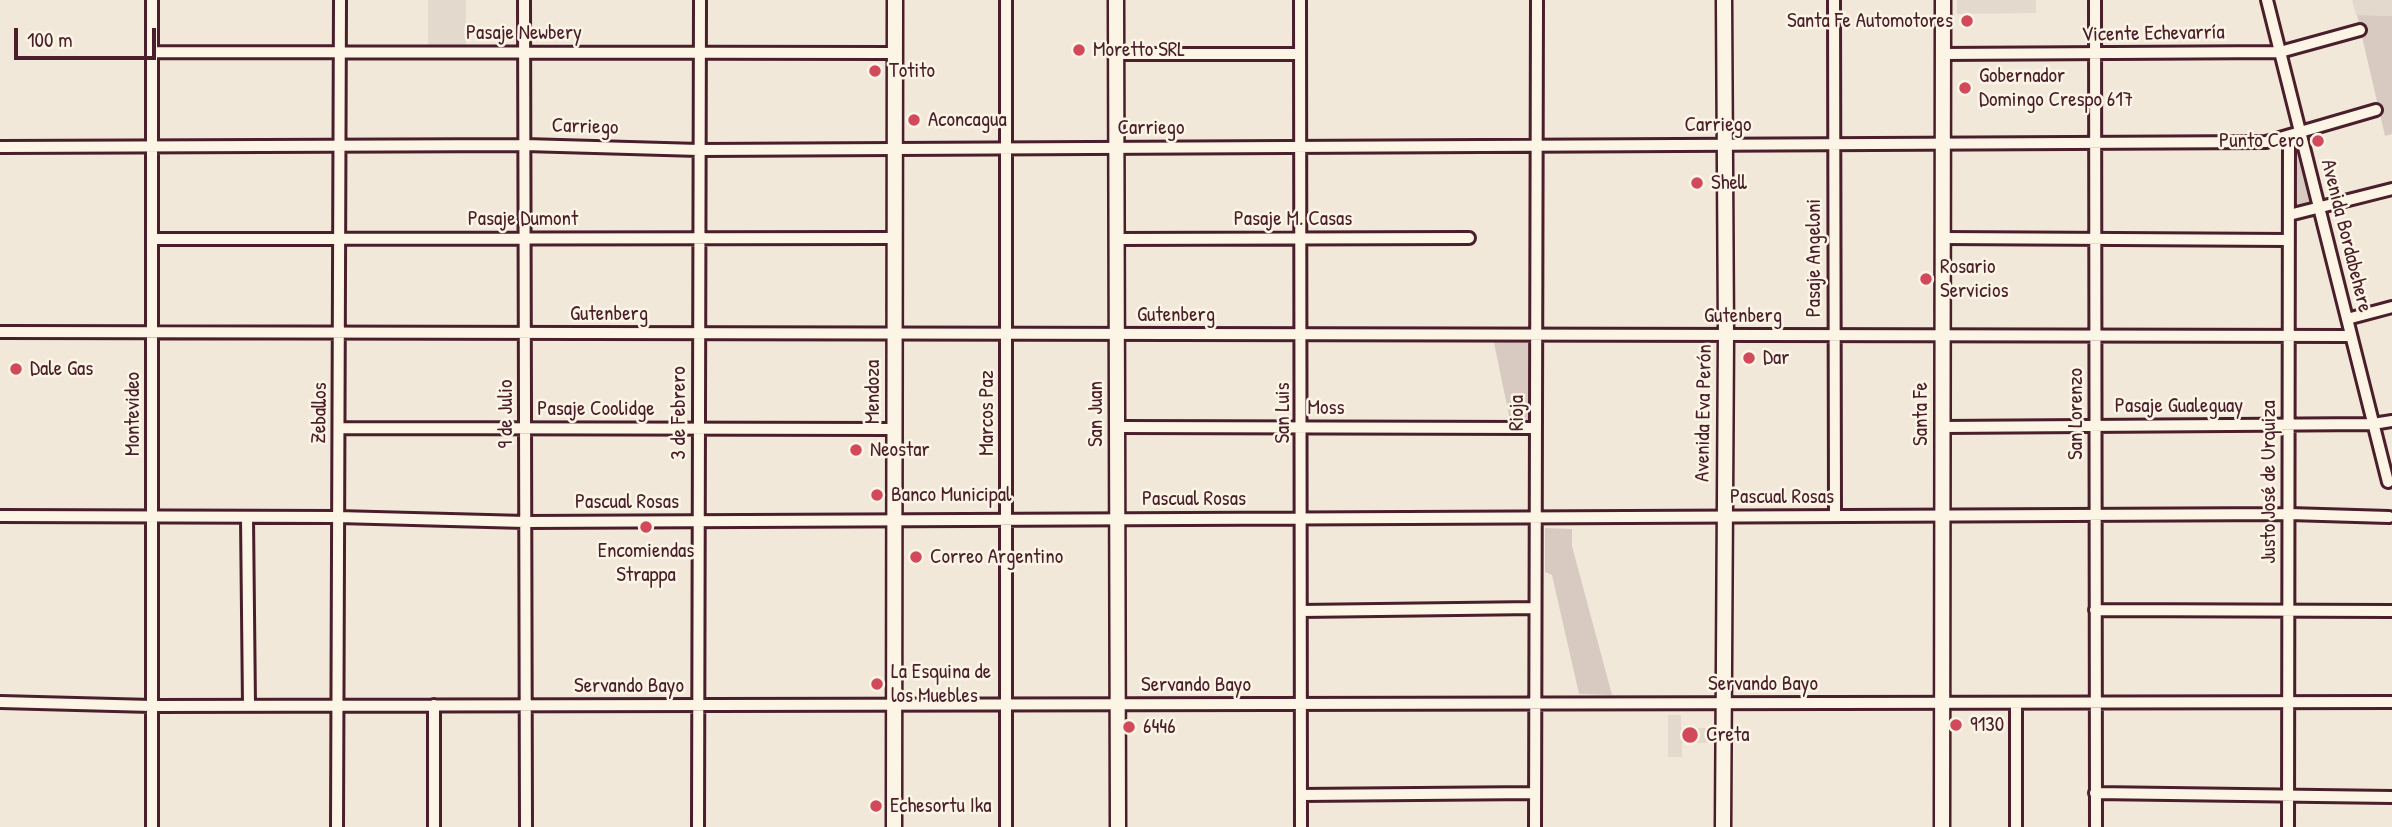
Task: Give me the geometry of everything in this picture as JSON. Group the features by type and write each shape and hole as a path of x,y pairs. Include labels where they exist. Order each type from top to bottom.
{"main road":[{"name":"Mendoza","path":"894,827 895,0"},
{"name":"San Juan","path":"1116,0 1118,827"},
{"name":"Avenida Eva Perón","path":"1723,827 1726,335 1724,0"},
{"name":"Santa Fe","path":"1942,0 1942,827"}],"street":[{"name":"Montevideo","path":"152,0 152,827"},
{"name":"Zeballos","path":"337,827 340,0"},
{"name":"9 de Julio","path":"524,0 526,827"},
{"name":"3 de Febrero","path":"698,827 700,0"},
{"name":"Marcos Paz","path":"1006,0 1006,827"},
{"name":"San Luis","path":"1300,0 1303,147 1301,827"},
{"name":"Rioja","path":"1535,827 1537,0"},
{"name":"Pasaje Angeloni","path":"1833,0 1835,516"},
{"name":"San Lorenzo","path":"2095,0 2095,827"},
{"name":"Avenida Bordabehere","path":"2267,0 2388,482"},
{"name":"Vicente Echevarría","path":"1942,54 2280,52 2360,30"},
{"name":"Pasaje Newbery","path":"152,52 895,53"},
{"path":"1116,54 1300,54"},
{"name":"Carriego","path":"0,147 525,145 699,150 2266,142 2376,110"},
{"name":"Justo José de Urquiza","path":"2288,827 2289,137"},
{"path":"2289,215 2392,189"},
{"name":"Pasaje Dumont","path":"152,239 894,238"},
{"name":"Pasaje M. Casas","path":"1116,239 1469,238"},
{"path":"1942,238 2289,240"},
{"path":"2347,319 2392,307"},
{"name":"Gutenberg","path":"0,332 2351,337"},
{"name":"Pasaje Gualeguay","path":"1942,427 2373,424 2392,421"},
{"name":"Moss","path":"1117,427 1536,428"},
{"name":"Pasaje Coolidge","path":"340,428 894,429"},
{"name":"Pascual Rosas","path":"0,516 338,517 525,522 2289,514 2389,517"},
{"path":"247,518 249,706"},
{"path":"1301,611 1535,608"},
{"path":"2095,610 2392,611"},
{"name":"Servando Bayo","path":"0,702 152,706 2392,702"},
{"path":"2016,703 2016,827"},
{"path":"433,705 434,827"},
{"path":"1301,795 1535,793"},
{"path":"2095,793 2392,797"}],"shaded area":[{"path":"428,0 466,0 466,47 428,47"},
{"path":"1957,0 2036,0 2036,13 1957,14"},
{"path":"2352,0 2392,0 2392,16 2356,15"},
{"path":"2357,15 2392,16 2392,134 2385,136"},
{"path":"2296,143 2313,202 2296,209 2294,208"},
{"path":"1493,338 1530,339 1531,425 1511,425"},
{"path":"1545,528 1572,529 1572,546 1612,695 1579,694 1552,575 1545,572"},
{"name":"Creta","path":"1668,715 1681,715 1681,728 1712,728 1711,743 1682,743 1682,757 1668,757"}],"place":[{"name":"Santa Fe Automotores","path":"1967,21"},
{"name":"Moretto SRL","path":"1079,50"},
{"name":"Totito","path":"875,71"},
{"name":"Gobernador Domingo Crespo 617","path":"1965,88"},
{"name":"Aconcagua","path":"914,120"},
{"name":"Punto Cero","path":"2318,141"},
{"name":"Shell","path":"1697,183"},
{"name":"Rosario Servicios","path":"1926,279"},
{"name":"Dar","path":"1749,358"},
{"name":"Dale Gas","path":"16,369"},
{"name":"Neostar","path":"856,450"},
{"name":"Banco Municipal","path":"877,495"},
{"name":"Encomiendas Strappa","path":"646,527"},
{"name":"Correo Argentino","path":"916,557"},
{"name":"La Esquina de los Muebles","path":"877,684"},
{"name":"9130","path":"1956,725"},
{"name":"6446","path":"1129,727"},
{"name":"Creta","path":"1690,735"},
{"name":"Echesortu Ika","path":"876,806"}]}
